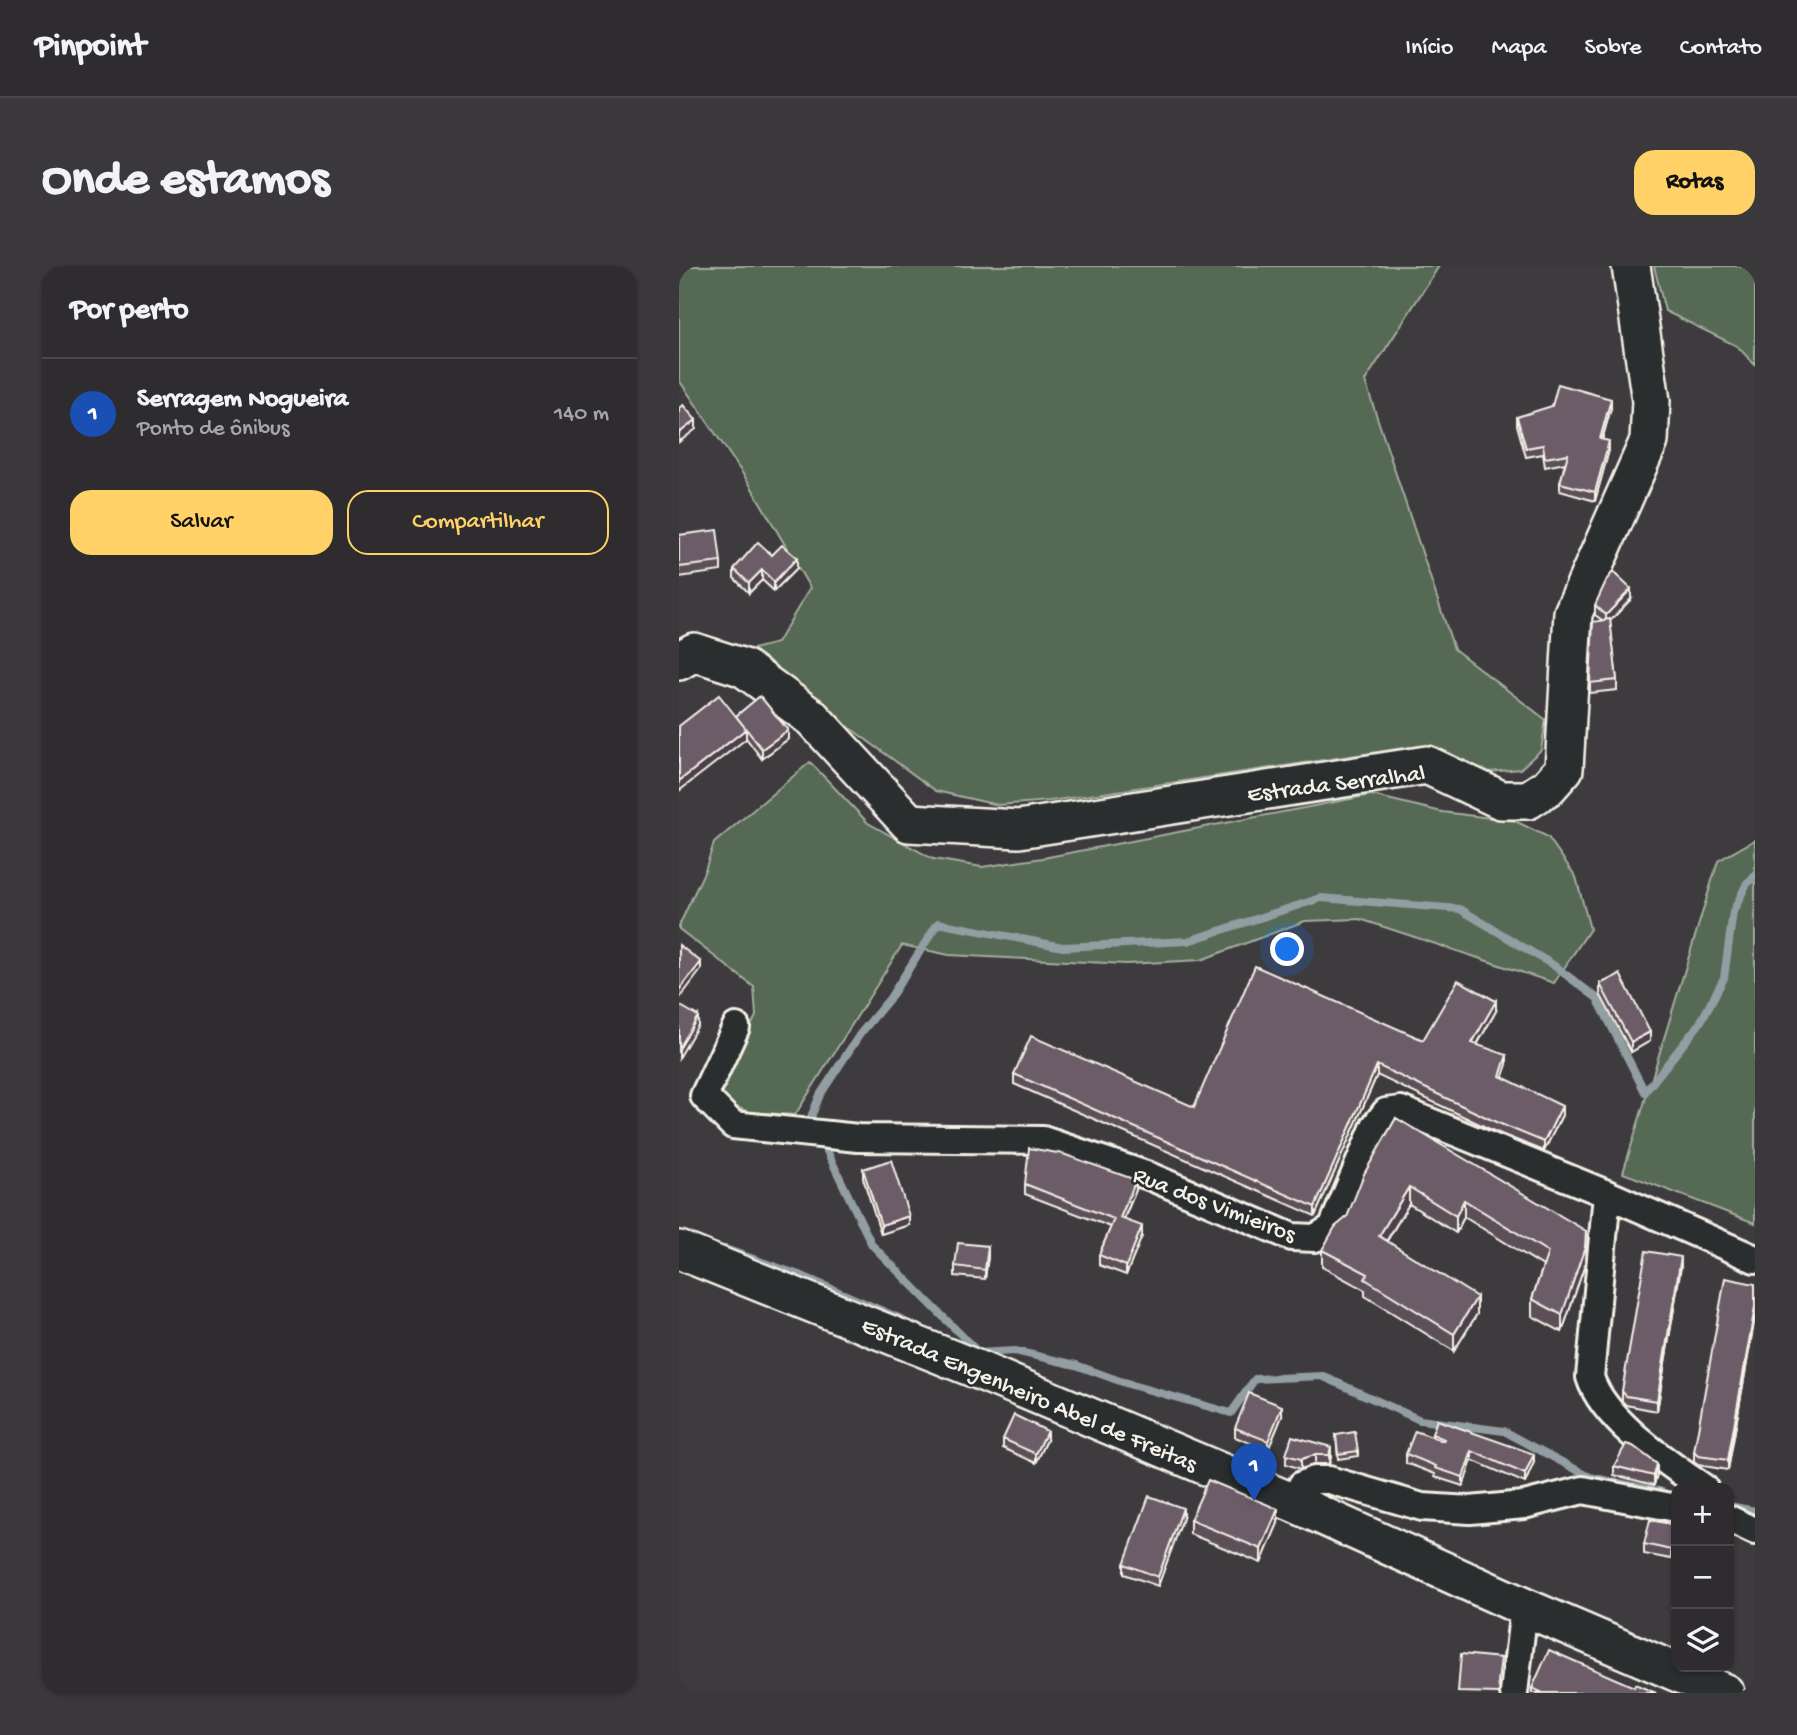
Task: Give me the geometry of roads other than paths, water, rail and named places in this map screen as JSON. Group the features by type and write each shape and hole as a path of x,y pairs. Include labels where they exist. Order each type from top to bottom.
{"street":[{"name":"Estrada Serralhal","path":"679,661 694,652 744,668 812,718 909,823 1019,829 1427,765 1501,800 1528,800 1549,787 1564,769 1573,613 1649,441 1651,401 1631,266"},
{"name":"Rua dos Vimieiros","path":"736,1027 703,1096 733,1125 858,1138 1043,1140 1149,1176 1292,1237 1315,1238 1332,1228 1375,1126 1386,1112 1401,1110 1607,1194 1755,1259"},
{"path":"1607,1194 1590,1377 1594,1392 1608,1410 1666,1462 1697,1483"},
{"name":"Estrada Engenheiro Abel de Freitas","path":"679,1250 976,1368 1294,1503 1524,1607 1725,1693"},
{"path":"1294,1503 1302,1485 1315,1480 1329,1480 1422,1507 1470,1510 1524,1506 1583,1490 1671,1507"},
{"path":"1734,1521 1755,1531"},
{"path":"1514,1693 1524,1607"}],"waterway":[{"path":"806,1129 820,1095 860,1034 890,998 938,923 1063,947 1188,941 1321,898 1460,909 1553,965 1597,998 1645,1092 1700,1023 1724,978 1733,912 1747,883 1755,876"},
{"path":"817,1142 826,1149 872,1245 979,1353"},
{"path":"725,1249 802,1276 901,1319"},
{"path":"977,1353 1015,1351 1076,1365 1128,1384 1231,1413 1255,1379 1322,1376 1420,1420 1504,1431 1590,1477 1662,1492"},
{"path":"1734,1507 1755,1511"}],"place":[{"name":"Serragem Nogueira","path":"1254,1501"}]}
